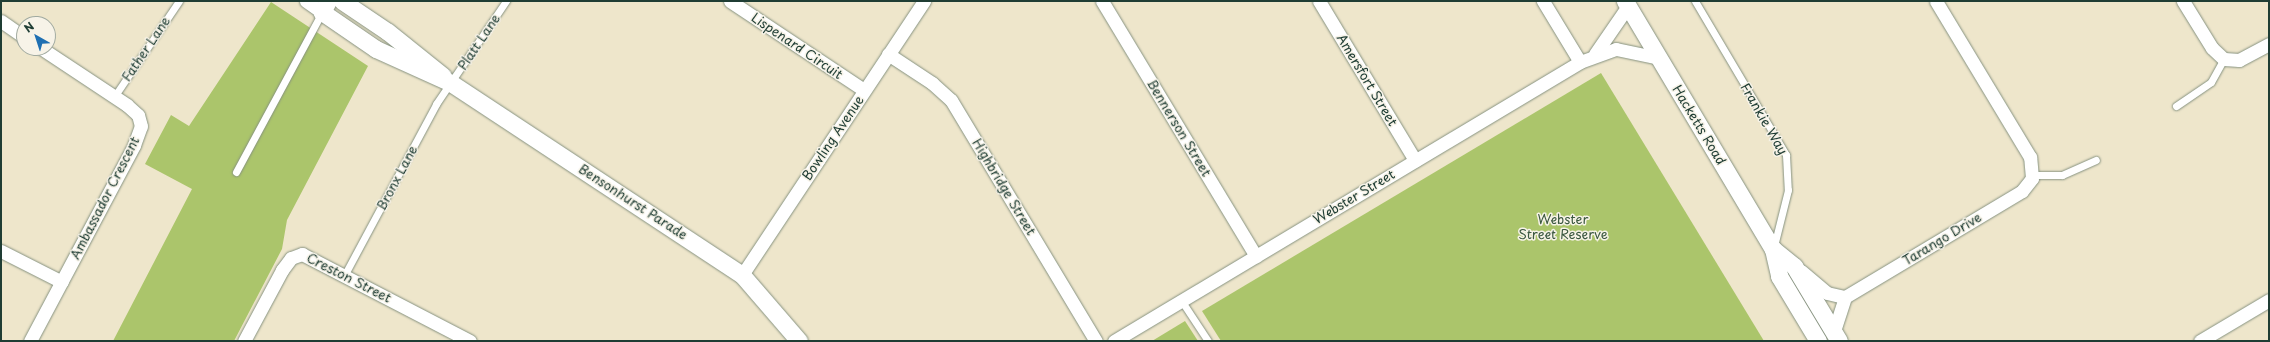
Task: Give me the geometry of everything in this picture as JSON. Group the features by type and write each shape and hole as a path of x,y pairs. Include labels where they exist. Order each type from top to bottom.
{"street":[{"name":"Bensonhurst Parade","path":"306,1 325,6 376,49 451,83 742,275 793,339"},
{"name":"Bensonhurst Parade","path":"342,1 431,63 451,83"},
{"name":"Lispenard Circuit","path":"730,1 864,90"},
{"name":"Bowling Avenue","path":"742,275 924,1"},
{"name":"Bennerson Street","path":"1102,1 1256,256"},
{"name":"Amersfort Street","path":"1319,1 1415,160"},
{"path":"1543,1 1580,62"},
{"path":"1936,1 2030,157 2033,175"},
{"path":"2183,1 2212,48 2224,59 2239,60 2269,44"},
{"name":"Webster Street","path":"1595,54 1626,3"},
{"name":"Hacketts Road","path":"1626,3 1773,249 1779,276 1818,341"},
{"path":"1,21 16,31"},
{"name":"Webster Street","path":"1114,341 1415,160 1595,54 1616,49 1658,58"},
{"name":"Highbridge Street","path":"888,54 932,83 951,100 1096,341"},
{"name":"Ambassador Crescent","path":"30,341 140,132 138,115 53,56"},
{"name":"Tarango Drive","path":"1845,297 2022,191 2033,175"},
{"name":"Hacketts Road","path":"1773,249 1794,266 1837,336"},
{"path":"1,251 62,282"},
{"name":"Creston Street","path":"244,341 291,258 307,255 470,341"},
{"path":"1794,266 1827,293 1845,297 1837,336"},
{"path":"2200,341 2269,300"}],"lane":[{"name":"Father Lane","path":"114,97 179,1"},
{"name":"Platt Lane","path":"451,83 506,1"},
{"name":"Frankie Way","path":"1695,1 1786,155 1788,190 1773,249"},
{"path":"236,172 325,6"},
{"path":"2176,106 2211,82 2224,59"},
{"name":"Bronx Lane","path":"345,274 451,83"},
{"path":"2033,175 2062,175 2096,160"},
{"path":"1181,300 1208,341"}],"green space":[{"path":"271,2 368,66 287,220 282,249 234,341 113,341 192,189 145,164 171,115 189,126"},
{"name":"Webster Street Reserve","path":"1601,73 1764,341 1221,341 1202,311"},
{"path":"1185,321 1198,341 1152,341"}]}
